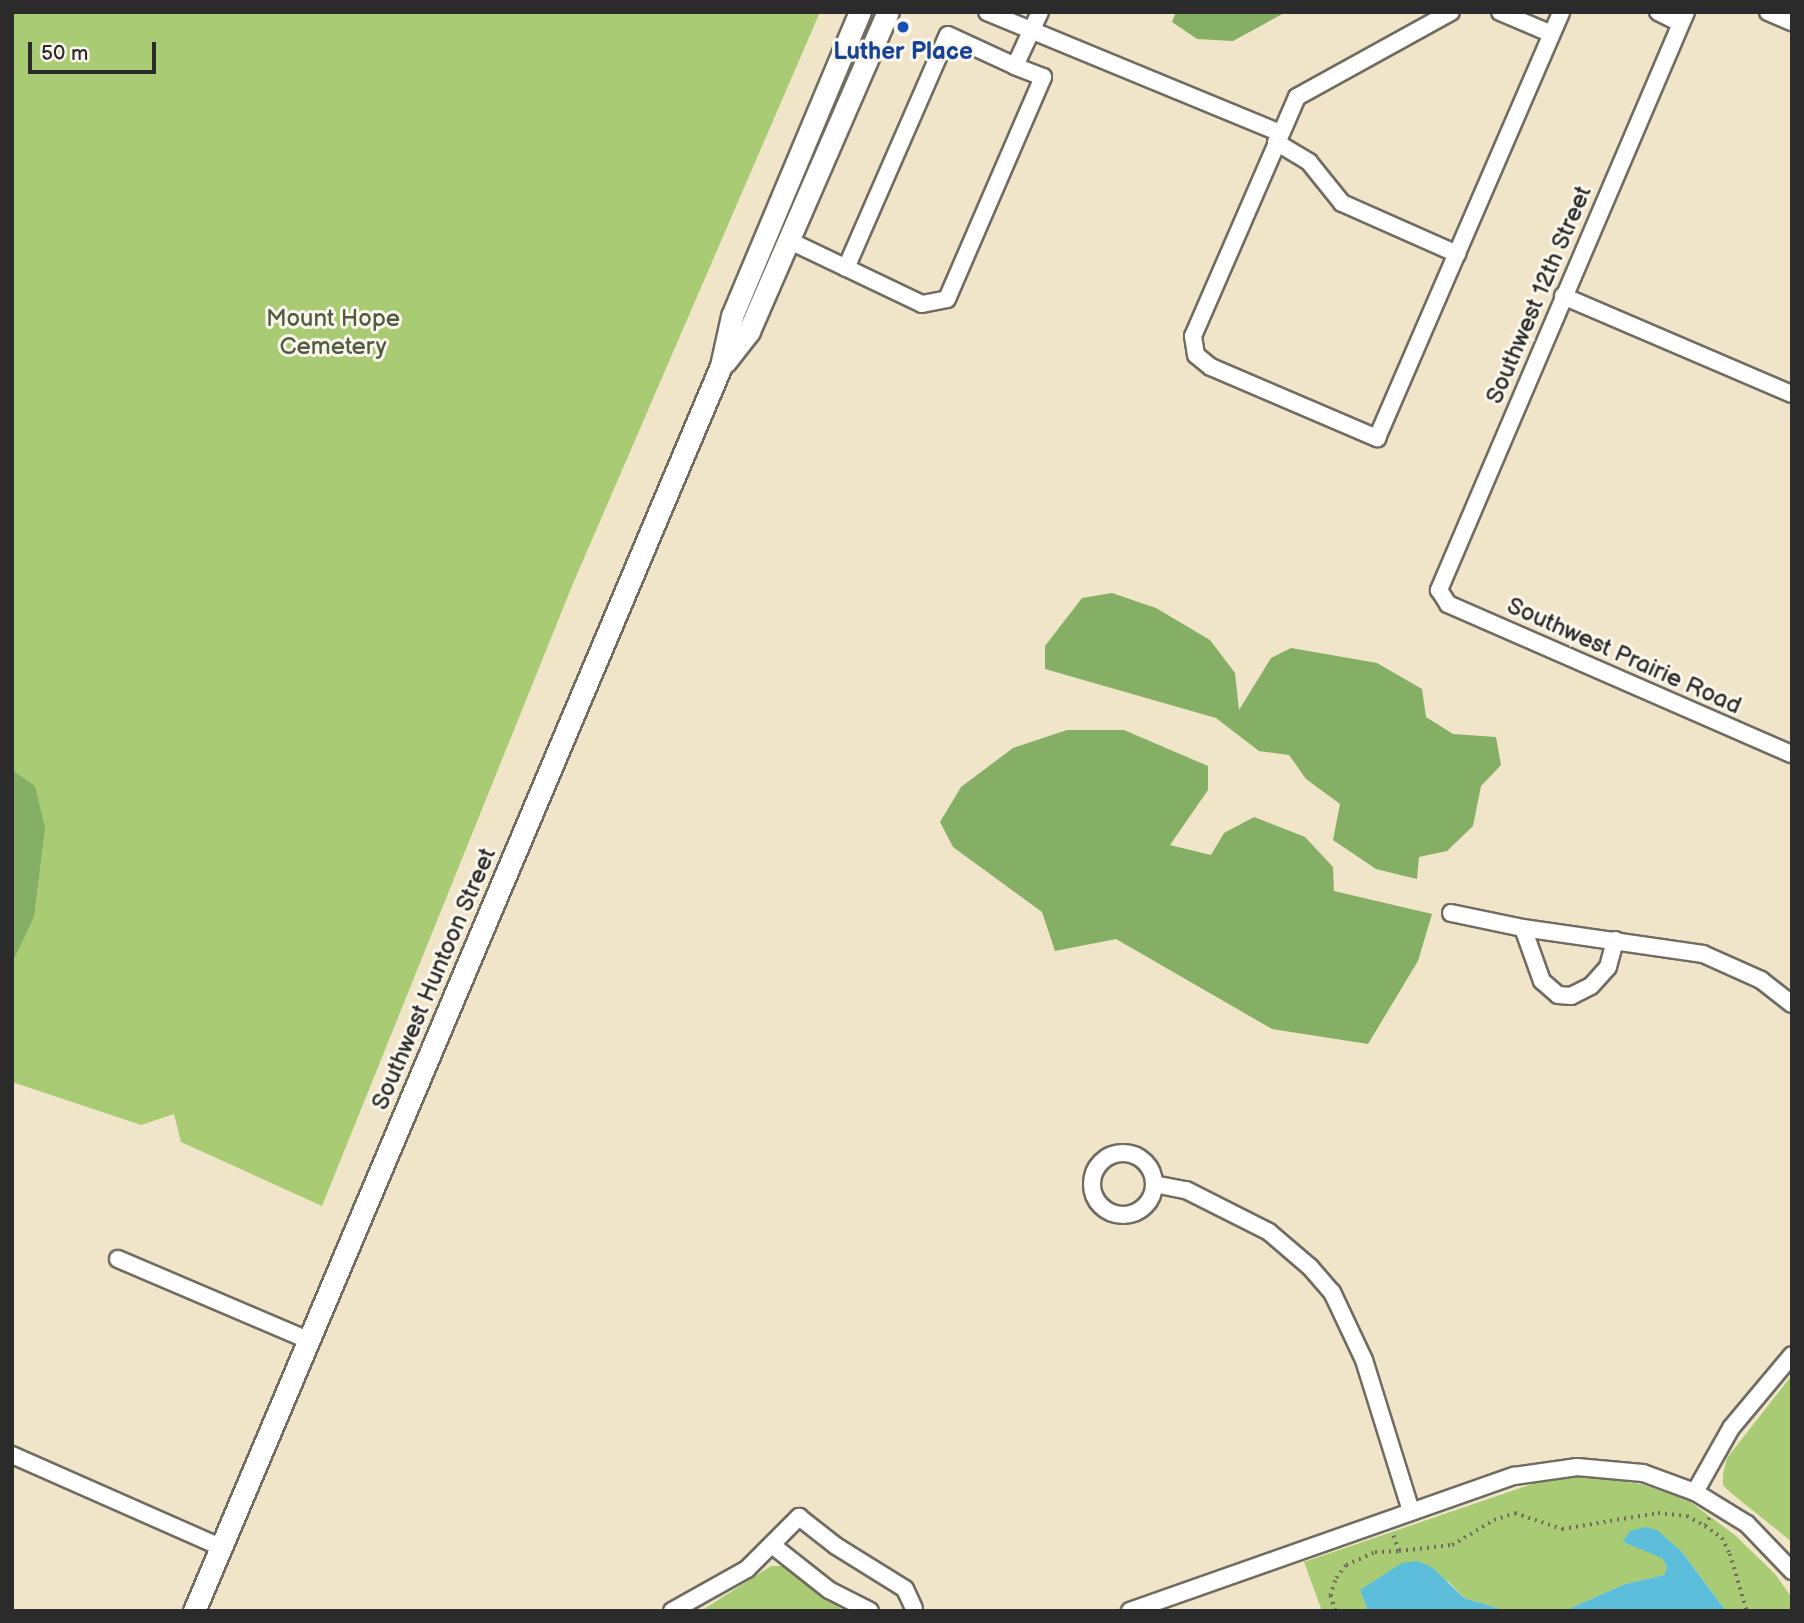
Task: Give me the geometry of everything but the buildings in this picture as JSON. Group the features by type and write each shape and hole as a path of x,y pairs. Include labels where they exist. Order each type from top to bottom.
{"main road":[{"name":"Southwest Huntoon Street","path":"194,1611 223,1548 721,366 732,316 860,12"},
{"name":"Southwest Huntoon Street","path":"721,366 749,331 888,12"}],"street":[{"path":"987,12 1278,138 1309,162 1342,204 1457,254"},
{"path":"1015,66 1040,12"},
{"path":"1451,12 1306,90 1293,103 1193,336 1196,355 1205,364 1377,438 1562,12"},
{"path":"1500,12 1552,34"},
{"path":"1658,12 1684,18"},
{"path":"1768,12 1792,22"},
{"name":"Southwest 12th Street","path":"1441,596 1440,580 1684,18"},
{"path":"790,241 846,268 922,304 947,299 1043,77 948,35 846,268"},
{"path":"1563,296 1792,394"},
{"name":"Southwest Prairie Road","path":"1441,596 1448,604 1792,754"},
{"path":"1451,913 1523,928 1676,948 1722,961 1761,980 1792,1004"},
{"path":"1523,928 1542,981 1558,995 1571,996 1604,973 1615,940"},
{"path":"1154,1184 1186,1190 1269,1232 1310,1267 1332,1293 1364,1360 1410,1511"},
{"path":"118,1259 310,1341"},
{"path":"1695,1492 1731,1427 1792,1355"},
{"path":"12,1455 223,1548"},
{"path":"1130,1611 1410,1511 1546,1469 1643,1473 1695,1492 1747,1524 1792,1571"},
{"path":"672,1611 720,1587 772,1545 799,1517 836,1546 905,1589 915,1610"},
{"path":"772,1545 829,1590 870,1611"}],"path":[{"path":"1335,1611 1330,1596 1346,1565 1375,1552 1452,1545 1494,1520 1516,1513 1562,1529 1658,1513 1687,1516 1722,1538 1730,1554 1747,1611"},
{"path":"1705,1526 1711,1516"},
{"path":"1391,1530 1399,1550"}],"green space":[{"name":"Mount Hope Cemetery","path":"12,12 820,12 572,586 322,1206 181,1142 174,1114 141,1125 12,1082"},
{"path":"1176,12 1286,12 1233,41 1197,39 1172,22"},
{"path":"1112,593 1156,608 1210,640 1235,673 1239,710 1271,658 1291,648 1377,663 1422,689 1426,717 1453,734 1496,737 1501,765 1481,786 1473,826 1447,851 1419,857 1417,879 1376,869 1333,840 1340,804 1306,779 1289,755 1259,751 1216,718 1045,669 1045,646 1082,598"},
{"path":"1067,730 1124,730 1208,766 1208,790 1170,845 1211,855 1224,833 1254,817 1305,837 1333,867 1334,891 1432,914 1418,961 1368,1044 1272,1029 1116,939 1055,951 1042,912 953,847 940,822 961,787 1013,748"},
{"path":"12,770 35,786 45,828 34,917 12,963"},
{"path":"1792,1375 1792,1542 1731,1493 1723,1485 1723,1474 1727,1458"},
{"path":"1583,1475 1640,1484 1686,1499 1735,1535 1776,1575 1792,1598 1792,1611 1726,1611 1682,1552 1662,1558 1667,1567 1664,1575 1625,1584 1564,1611 1507,1611 1464,1598 1448,1581 1360,1590 1368,1611 1322,1611 1304,1562 1535,1483"},
{"path":"771,1566 782,1566 844,1611 701,1611"}],"water":[{"path":"1645,1527 1657,1530 1682,1552 1726,1611 1564,1611 1625,1584 1664,1575 1667,1567 1662,1558 1623,1542 1630,1531"},
{"path":"1418,1561 1433,1568 1464,1598 1507,1611 1368,1611 1360,1590 1402,1563"}],"place":[{"name":"Luther Place","path":"903,27"}]}
